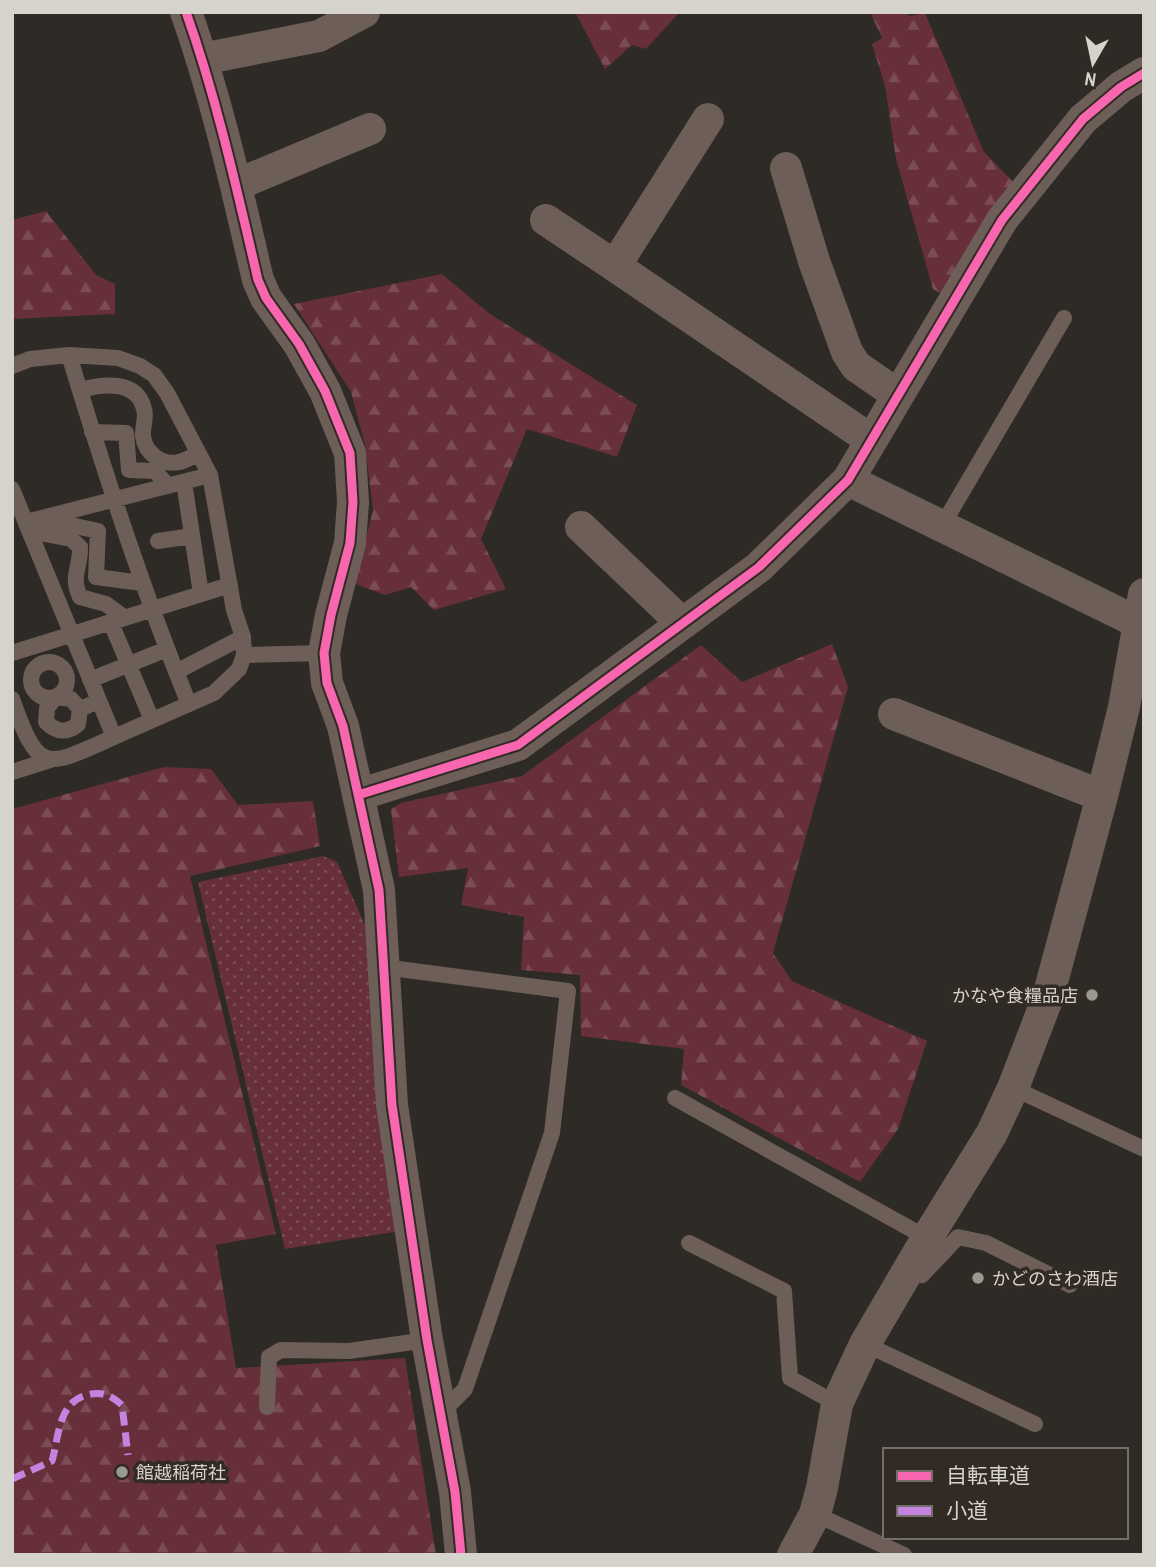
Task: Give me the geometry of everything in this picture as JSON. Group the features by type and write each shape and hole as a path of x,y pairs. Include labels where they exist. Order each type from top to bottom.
{"street":[{"path":"186,12 236,185 258,280 266,298 299,344 325,391 350,453 353,502 350,543 324,653 327,683 343,726 379,890 392,1105 426,1340 455,1492 461,1555"},
{"path":"202,60 319,36 364,12"},
{"path":"358,795 518,745 759,567 848,480 1002,220 1083,119 1121,86 1144,73"},
{"path":"615,266 708,119"},
{"path":"236,185 370,129"},
{"path":"786,168 814,261 847,352 856,366 898,396"},
{"path":"546,220 871,440"},
{"path":"793,1555 815,1514 837,1404 865,1345 992,1133 1013,1088 1048,997 1102,796 1134,709 1141,609 942,526 848,480"},
{"path":"581,527 682,623"},
{"path":"894,714 1102,796"}],"lane":[{"path":"942,526 1064,318"},
{"path":"69,355 113,500 151,610 189,704"},
{"path":"12,366 30,359 69,355 118,358 140,366 154,375 167,393 210,475 234,610 243,637 244,655 239,669 214,693 65,759 50,760 12,772"},
{"path":"80,390 111,384 127,388 139,398 145,411 144,439 150,453 163,462 178,463 199,454"},
{"path":"92,432 126,433 129,470 155,471 167,486"},
{"path":"25,518 113,500 210,475"},
{"path":"184,482 201,594"},
{"path":"12,489 114,737"},
{"path":"25,518 98,531 96,577 142,583"},
{"path":"25,518 71,539 80,547 75,587 80,597 106,604 118,621 129,665 152,720"},
{"path":"158,541 192,537"},
{"path":"12,653 230,585"},
{"path":"176,673 243,637"},
{"path":"90,680 167,649"},
{"path":"244,655 324,653"},
{"path":"32,686 30,677 34,669 42,663 59,664 68,679 64,692 57,697 47,708 46,722 54,729 64,731 74,728 80,718 80,709 71,699 57,697 40,698 32,686"},
{"path":"32,686 12,697 25,735 36,752 50,760"},
{"path":"80,709 99,701"},
{"path":"383,967 568,991 552,1133 465,1389 439,1415"},
{"path":"1013,1088 1144,1149"},
{"path":"676,1098 927,1238"},
{"path":"909,1269 922,1275 958,1237 986,1243 1070,1286"},
{"path":"688,1243 783,1292 790,1378 837,1404"},
{"path":"267,1407 269,1357 281,1350 349,1351 426,1340"},
{"path":"865,1345 1035,1424"},
{"path":"815,1514 904,1555"}],"green space":[{"path":"575,12 680,12 646,49 632,45 605,69"},
{"path":"870,12 906,12 909,16 925,13 984,152 1014,183 943,295 933,289 896,159 885,86 872,44 882,38"},
{"path":"46,211 96,275 115,284 115,314 12,319 12,220"},
{"path":"442,274 490,314 637,405 617,457 527,429 481,539 506,589 434,610 411,587 385,595 355,584 373,510 365,445 351,392 294,304"},
{"path":"832,644 848,687 773,953 792,981 927,1041 898,1129 860,1182 681,1085 684,1049 581,1036 580,975 521,970 524,917 461,905 468,868 399,877 391,809 401,803 522,776 701,645 742,682"},
{"path":"164,767 211,769 238,805 313,801 320,846 190,876 276,1234 216,1245 236,1368 405,1358 436,1555 12,1555 12,809"},
{"path":"323,856 337,862 366,927 401,1231 285,1249 198,882"}],"marked path":[{"path":"12,1479 52,1461 65,1413 77,1399 87,1395 106,1395 122,1405 128,1455"}],"cycle path":[{"path":"186,12 217,111 258,280 266,298 299,344 325,391 350,453 353,502 350,543 324,653 327,683 343,726 379,890 392,1105 427,1340 455,1492 461,1555"},
{"path":"358,795 518,745 759,567 848,480 1002,220 1083,119 1121,87 1144,73"}],"place":[{"name":"かなや食糧品店","path":"1092,995"},
{"name":"かどのさわ酒店","path":"978,1278"},
{"name":"館越稲荷社","path":"122,1472"}]}
